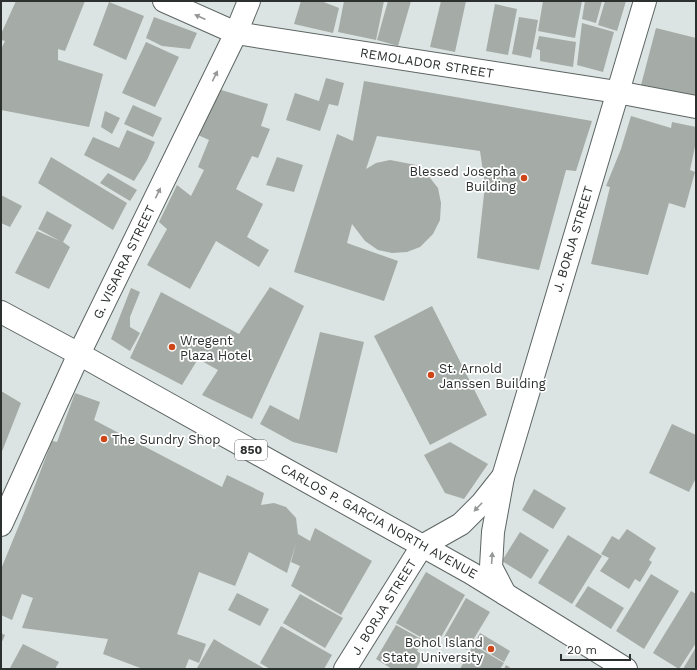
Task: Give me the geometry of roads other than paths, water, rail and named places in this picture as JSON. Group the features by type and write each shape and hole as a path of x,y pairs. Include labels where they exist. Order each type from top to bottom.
{"street":[{"name":"REMOLADOR STREET","path":"164,1 236,33 617,92 696,107"},
{"name":"G. VISARRA STREET","path":"1,525 79,354 236,33 249,1"},
{"name":"J. BORJA STREET","path":"505,594 491,567 493,532 503,477 645,1"},
{"name":"CARLOS P. GARCIA NORTH AVENUE","path":"1,312 422,546 505,594 626,669"},
{"path":"422,546 461,524 482,503 503,477"},
{"name":"J. BORJA STREET","path":"345,669 422,546"}],"place":[{"name":"Blessed Josepha Building","path":"524,178"},
{"name":"Wregent Plaza Hotel","path":"172,347"},
{"name":"St. Arnold Janssen Building","path":"431,375"},
{"name":"The Sundry Shop","path":"104,439"},
{"name":"Bohol Island State University","path":"491,649"}]}
